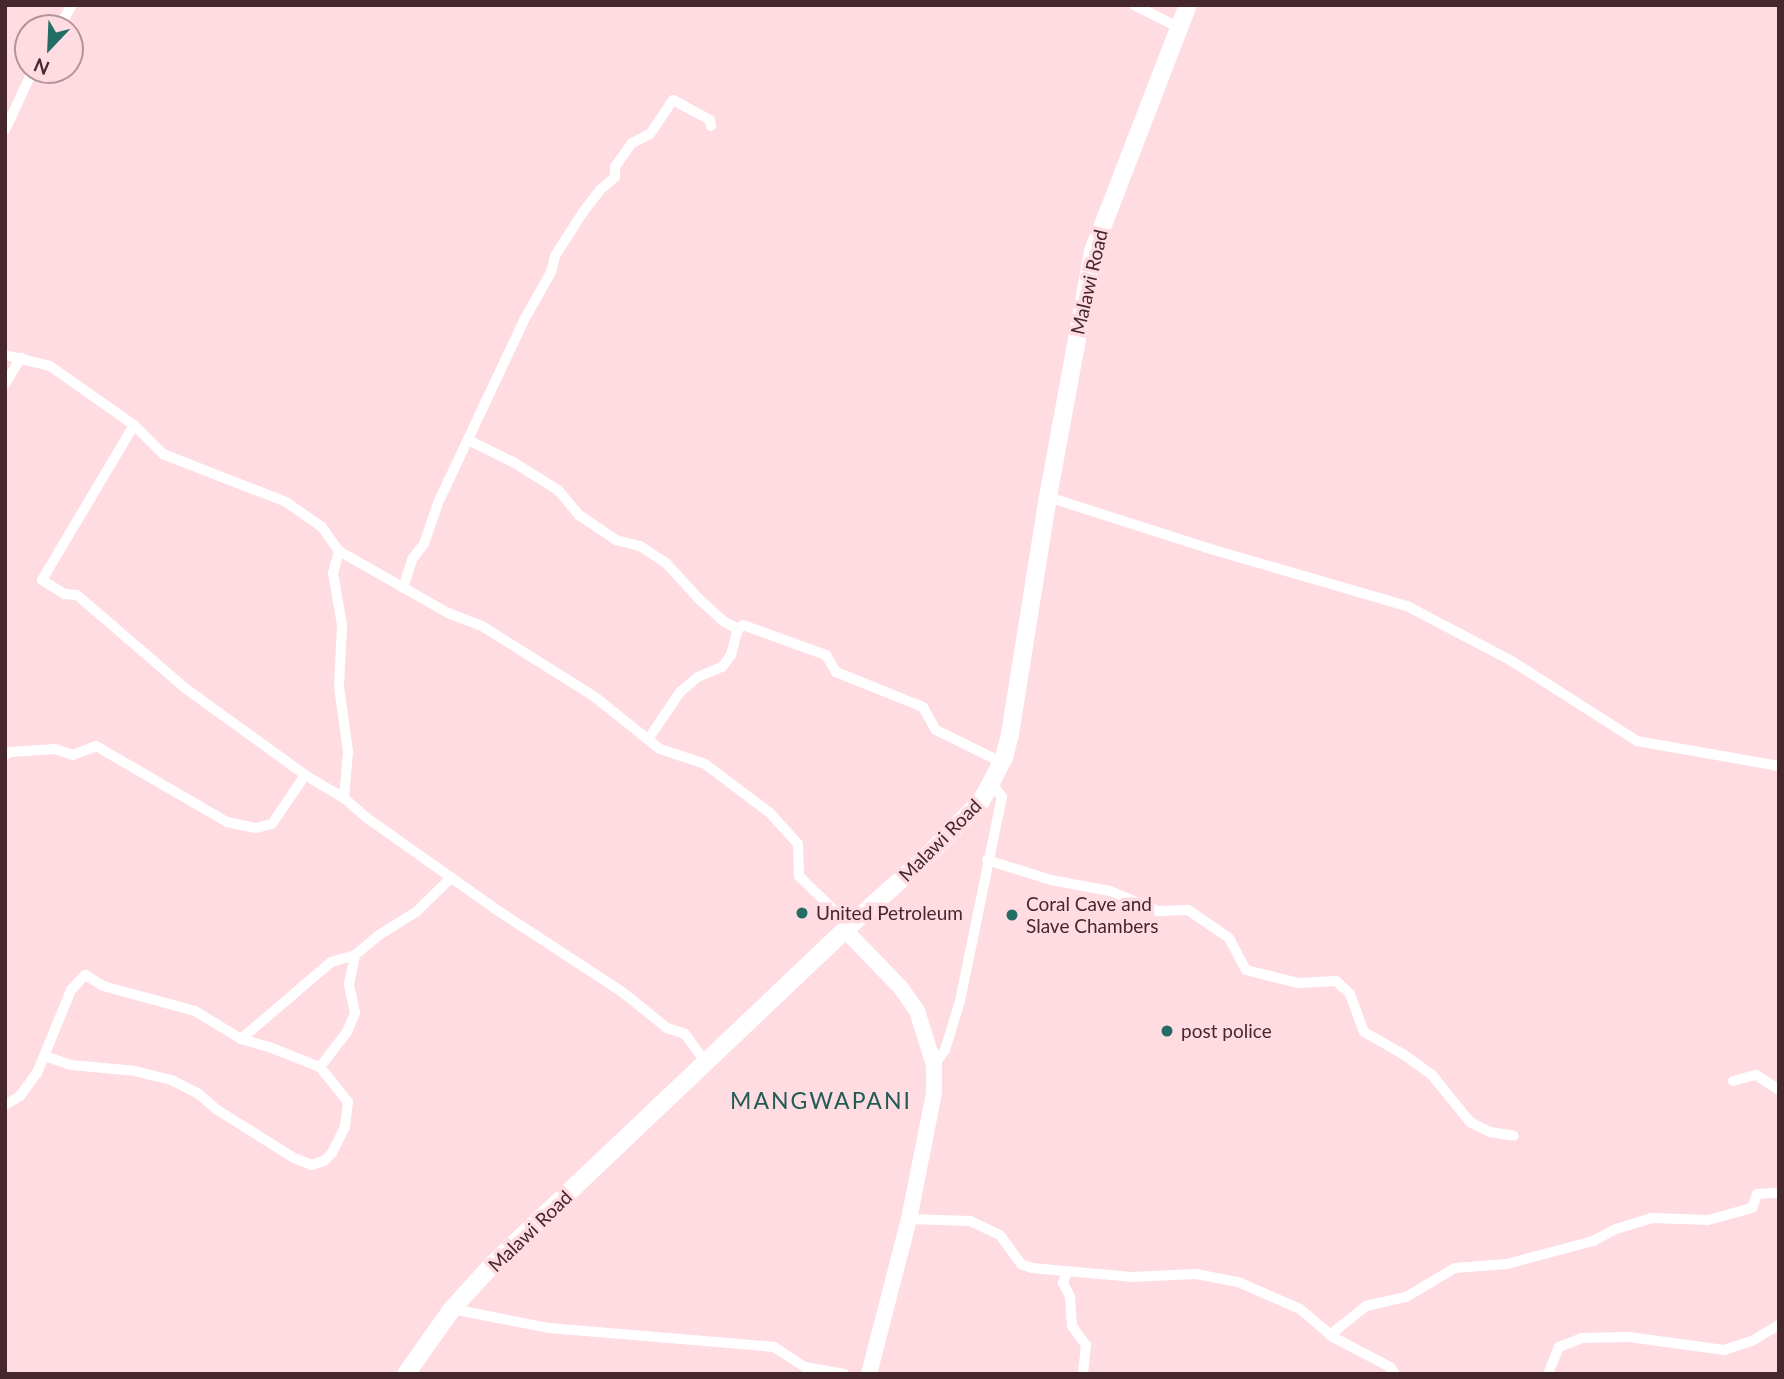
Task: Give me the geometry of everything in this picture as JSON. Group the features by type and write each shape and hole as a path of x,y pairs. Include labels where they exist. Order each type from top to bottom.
{"main road":[{"name":"Malawi Road","path":"406,1374 452,1309 493,1265 927,856 981,801 1001,762 1010,734 1048,497 1086,282 1098,234 1188,5"}],"street":[{"path":"1134,5 1178,27"},
{"path":"5,130 26,84"},
{"path":"403,588 413,558 424,544 438,503 524,320 551,272 555,256 583,212 600,190 615,177 615,167 632,143 650,134 673,100 710,120 710,126"},
{"path":"5,355 50,366 134,425 163,454 286,502 304,513 321,527 339,551 448,613 482,626 595,697 660,748 705,764 770,813 797,844 799,876 901,988 917,1011 934,1065 934,1093 909,1219 869,1374"},
{"path":"5,384 21,357"},
{"path":"134,425 42,580 64,594 77,595 185,688 305,775 344,798 366,818 621,991 667,1028 685,1034 706,1063"},
{"path":"468,440 513,462 558,490 579,515 617,540 640,546 666,563 700,600 738,629"},
{"path":"1048,497 1214,550 1407,606 1510,660 1637,741 1779,766"},
{"path":"339,551 333,573 342,625 339,687 348,752 344,798"},
{"path":"649,738 680,692 698,677 722,667 732,655 738,629 743,625 827,655 836,672 923,706 936,730 1001,762"},
{"path":"5,755 10,751 55,749 73,755 96,747 227,822 256,828 272,824 305,775"},
{"path":"934,1065 945,1050 960,1001 1002,797 997,787 991,783"},
{"path":"987,860 1051,880 1110,891 1158,911 1188,910 1229,938 1246,970 1298,983 1336,981 1350,994 1364,1032 1432,1074 1470,1122 1490,1132 1514,1136"},
{"path":"241,1039 331,962 355,955 379,935 416,912 452,877"},
{"path":"320,1067 347,1032 355,1013 349,984 355,955"},
{"path":"5,1105 26,1090 45,1056 71,990 82,975 125,993 195,1011 241,1039 320,1067 348,1102 345,1126 332,1153 324,1161 312,1165 294,1158 216,1109 199,1094 170,1080 136,1071 71,1065 45,1056"},
{"path":"1733,1081 1756,1075 1779,1090"},
{"path":"1330,1335 1366,1306 1406,1297 1455,1268 1507,1264 1593,1241 1616,1229 1652,1218 1708,1220 1752,1208 1758,1194 1779,1193"},
{"path":"909,1219 970,1222 1000,1235 1026,1267 1132,1277 1196,1274 1226,1279 1297,1307 1330,1335 1390,1367 1395,1374"},
{"path":"1067,1272 1063,1283 1070,1297 1072,1326 1086,1345 1083,1374"},
{"path":"452,1309 550,1328 774,1348 805,1367 844,1374"},
{"path":"1548,1374 1559,1347 1582,1338 1629,1337 1724,1350 1752,1341 1779,1325"}],"place":[{"name":"United Petroleum","path":"802,913"},
{"name":"Coral Cave and Slave Chambers","path":"1012,915"},
{"name":"post police","path":"1167,1031"}],"district":[{"name":"MANGWAPANI","path":"821,1100"}]}
